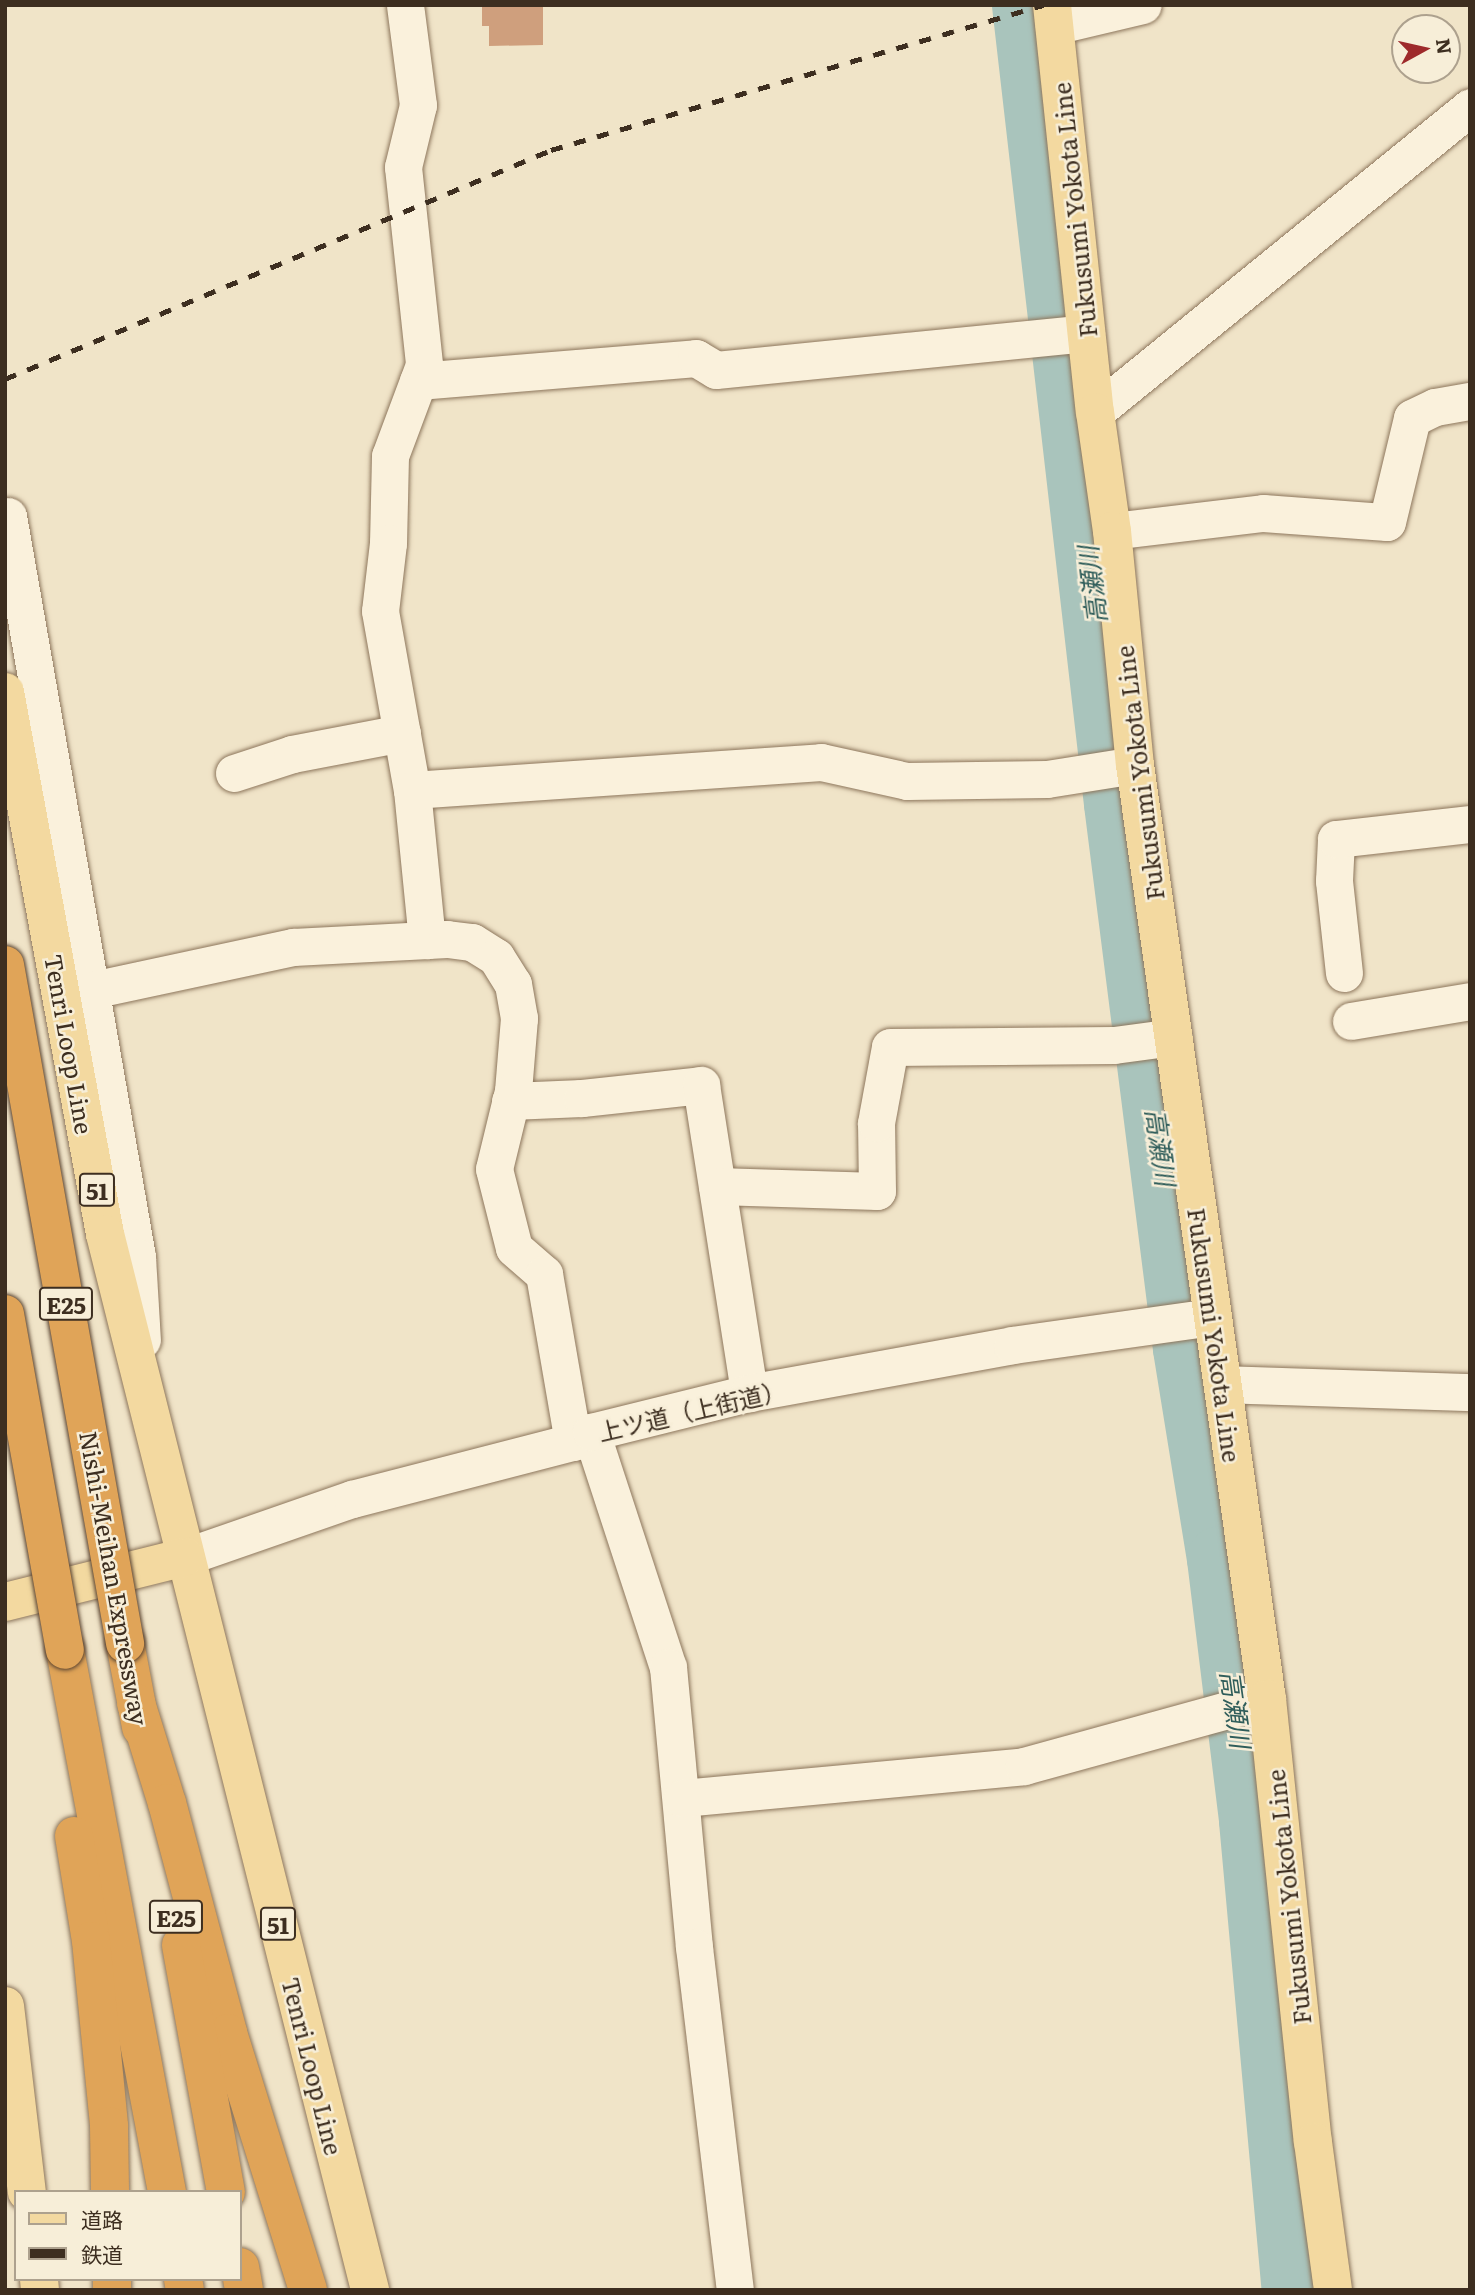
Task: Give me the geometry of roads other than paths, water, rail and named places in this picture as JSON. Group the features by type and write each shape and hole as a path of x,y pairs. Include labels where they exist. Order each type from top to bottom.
{"highway":[{"name":"Nishi-Meihan Expressway","path":"5,965 226,2190"},
{"name":"E25","path":"5,1314 167,2190"},
{"path":"75,1702 67,1797 91,1941 109,2126 110,2190"},
{"path":"136,1703 167,1803 228,2033 308,2290"}],"main road":[{"name":"Fukusumi Yokota Line","path":"1053,16 1095,412 1112,531 1135,765 1267,1699 1313,2142 1333,2290"},
{"name":"Tenri Loop Line","path":"5,692 105,1234 370,2290"},
{"path":"5,1602 185,1557"},
{"path":"5,2006 27,2190"}],"street":[{"path":"405,5 418,105 403,167 424,365 390,456 387,543 380,611 412,790 427,940"},
{"path":"1053,16 1143,5"},
{"path":"1095,412 1470,107"},
{"path":"418,381 696,358 716,370 1086,333"},
{"path":"1112,531 1263,513 1387,522 1412,418 1435,407 1470,401"},
{"path":"8,516 137,1257 145,1396"},
{"path":"234,773 292,754 402,733"},
{"path":"412,790 821,762 907,781 1048,779 1135,765"},
{"path":"1343,973 1334,881 1336,839 1470,824"},
{"path":"92,990 293,947 427,940 472,942 496,957 513,984 519,1018 510,1101 494,1169 514,1248 544,1274 582,1437 668,1667 694,1947 735,2290"},
{"path":"1351,1021 1470,1001"},
{"path":"717,1186 877,1191 876,1123 890,1047 1114,1045 1173,1037"},
{"path":"510,1101 582,1098 701,1085 749,1393"},
{"name":"上ツ道（上街道）","path":"185,1557 352,1499 749,1393 1012,1345 1212,1317"},
{"path":"1223,1384 1470,1392"},
{"path":"682,1798 1024,1766 1267,1699"}],"waterway":[{"name":"高瀬川","path":"1025,5 1117,804 1186,1349 1220,1559 1252,1821 1295,2290"}],"railway":[{"path":"5,379 551,150 1043,5"}]}
